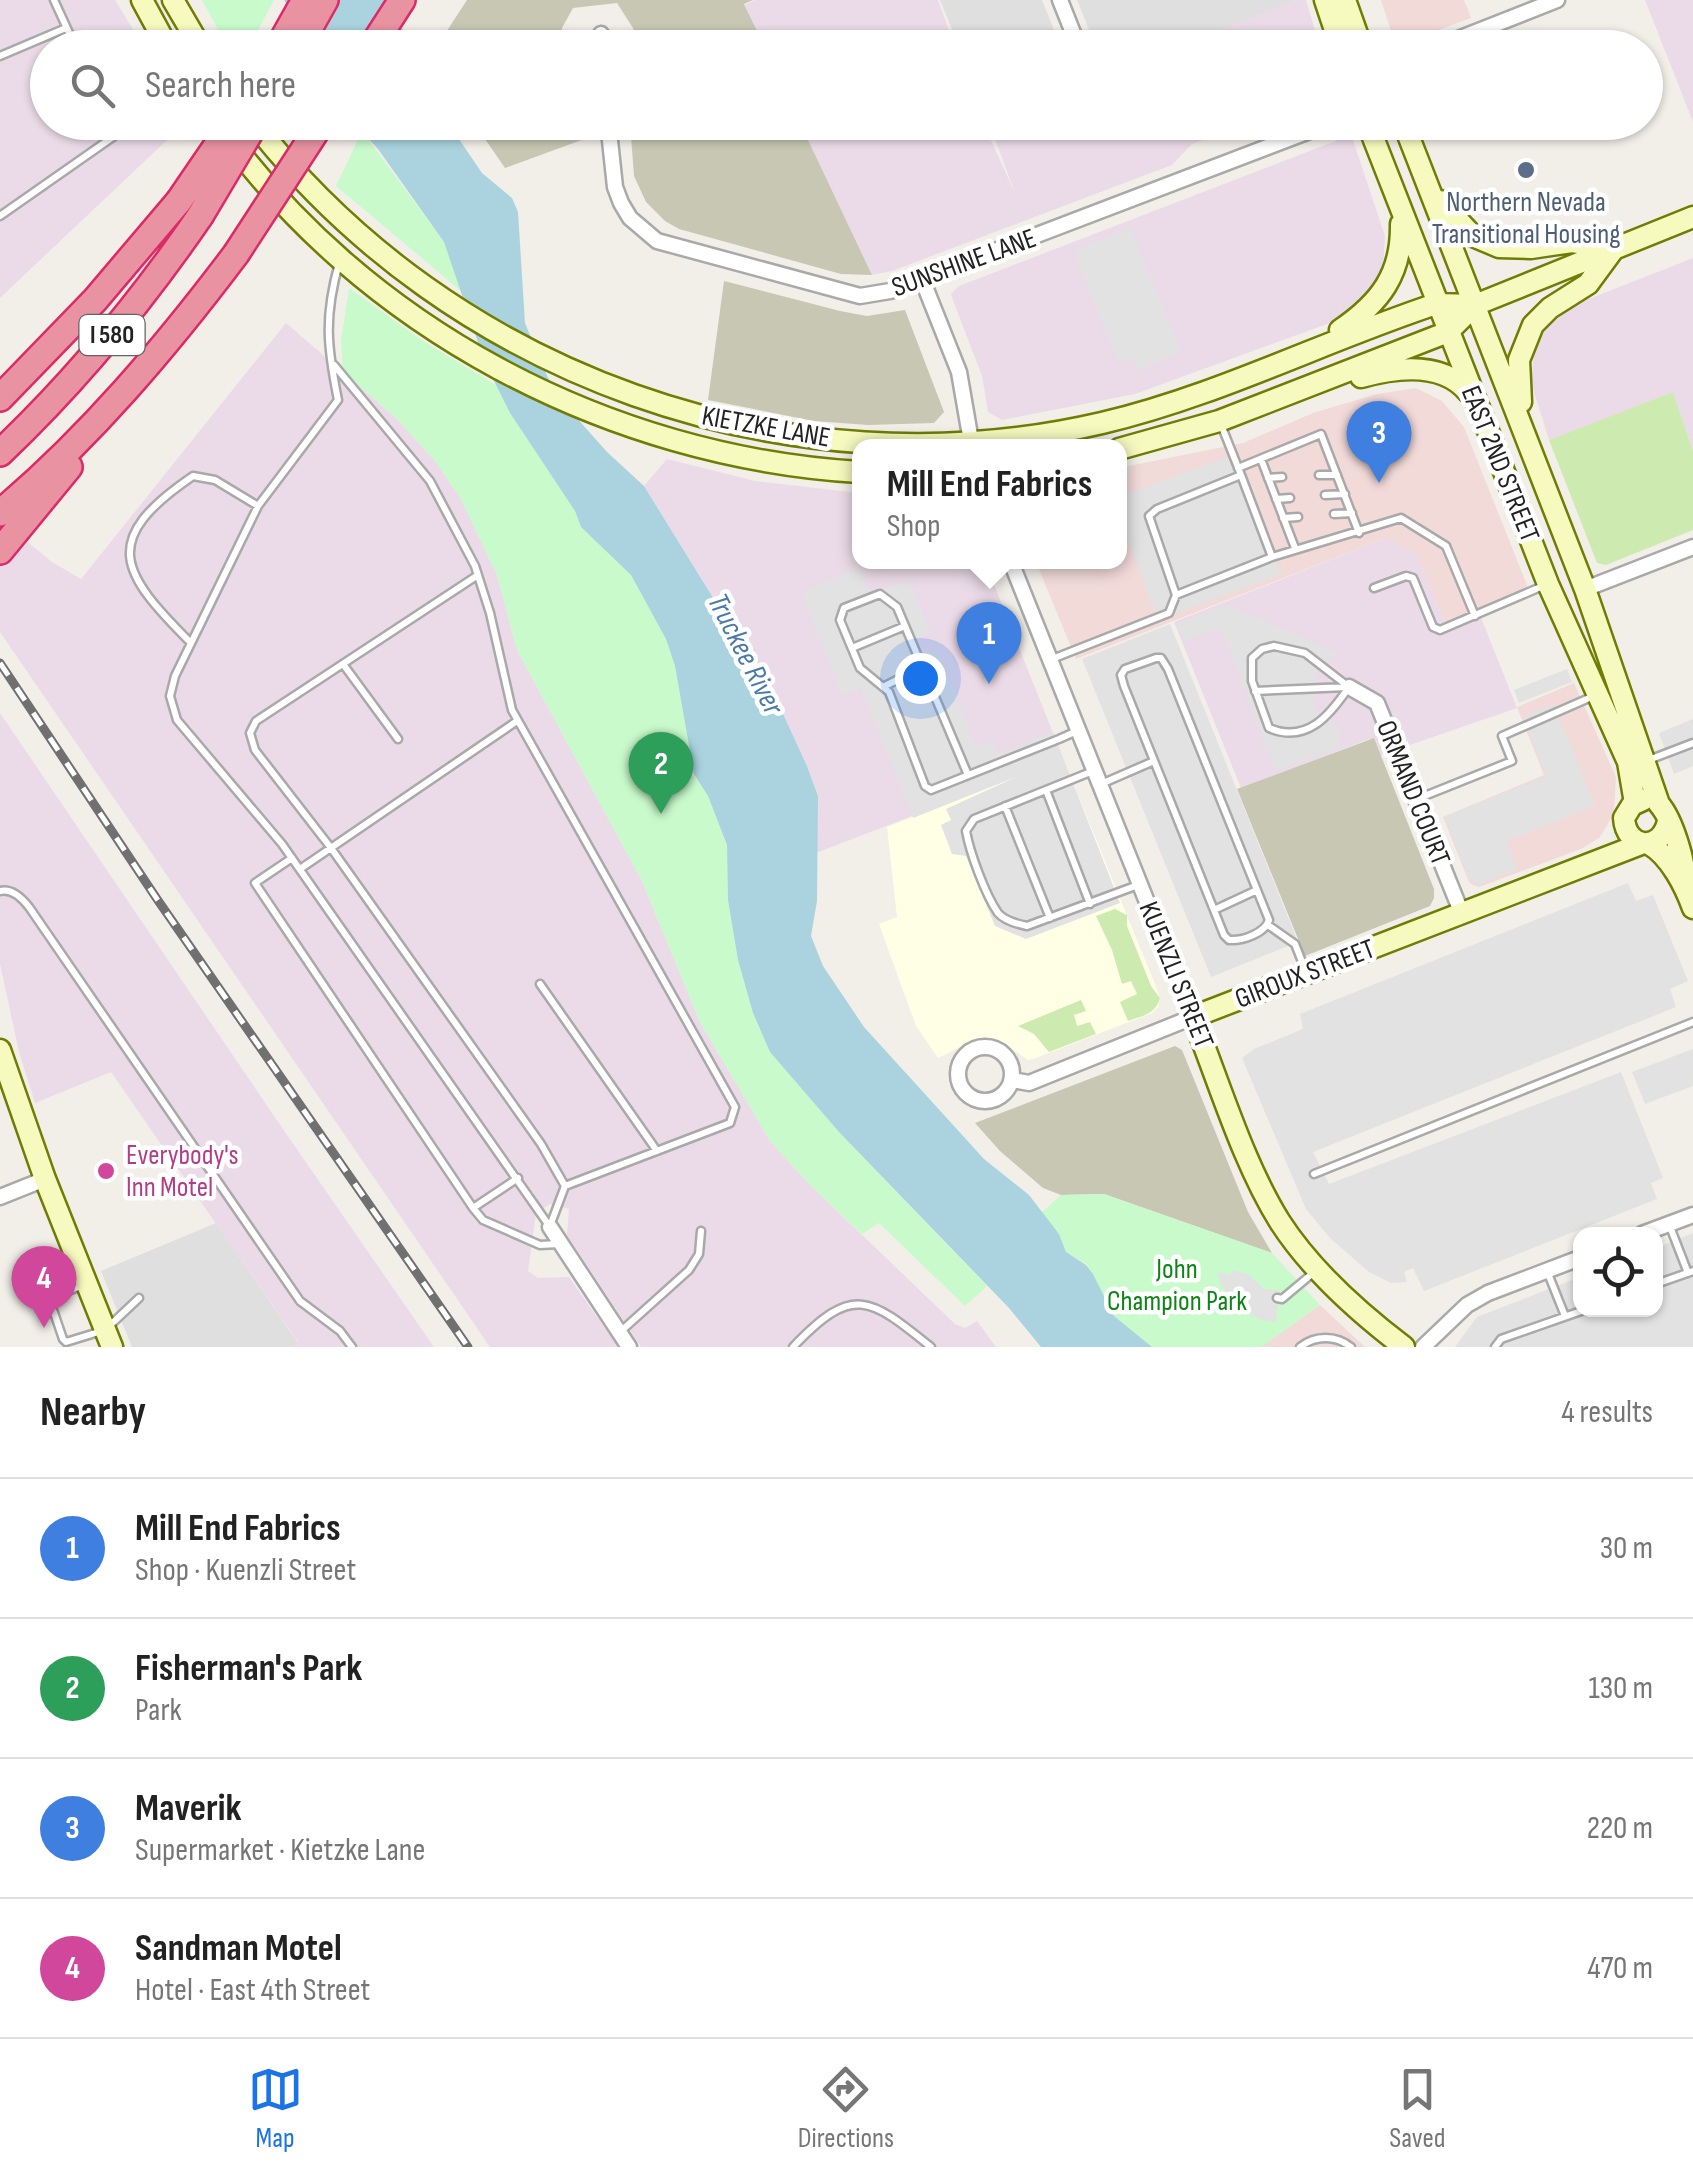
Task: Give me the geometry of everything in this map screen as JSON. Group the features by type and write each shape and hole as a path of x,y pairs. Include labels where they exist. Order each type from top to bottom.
{"highway":[{"path":"288,30 305,0"},
{"path":"308,30 325,0"},
{"path":"383,30 402,0"},
{"path":"0,398 190,208 224,140"},
{"name":"I 580","path":"5,448 114,333 190,208 241,140"},
{"name":"I 580","path":"0,514 46,484 138,375 236,254 310,140"},
{"path":"0,551 46,484"}],"main road":[{"path":"142,0 158,30"},
{"path":"173,0 190,30"},
{"path":"1325,0 1336,30"},
{"path":"1345,0 1356,30"},
{"path":"1360,0 1370,30"},
{"name":"KIETZKE LANE","path":"232,140 280,197 340,257 406,311 502,372 579,408 631,426 764,461 852,471"},
{"name":"KIETZKE LANE","path":"268,140 286,164 350,226 438,298 548,362 616,391 690,414 771,432 852,442"},
{"name":"EAST 2ND STREET","path":"1374,140 1548,584 1628,762 1635,803"},
{"name":"EAST 2ND STREET","path":"1411,140 1585,590 1686,865 1690,898"},
{"path":"1427,184 1462,226 1486,243 1514,249 1557,242 1614,249 1588,284 1550,308 1532,325 1526,337 1517,372 1524,432"},
{"path":"1299,355 1356,320 1386,290 1400,253 1400,212"},
{"name":"KIETZKE LANE","path":"1040,439 1168,404 1436,304 1474,305 1693,218"},
{"name":"KIETZKE LANE","path":"1127,448 1219,421 1448,332 1474,305"},
{"path":"1291,393 1379,372 1436,370 1453,376 1474,400"},
{"path":"1565,538 1558,579 1548,584 1584,610 1600,635"},
{"path":"1647,800 1664,813 1663,836 1645,844 1627,834 1626,811 1635,803 1647,800"},
{"name":"GIROUX STREET","path":"1596,860 1624,826"},
{"name":"EAST 2ND STREET","path":"1645,844 1665,856 1690,898"},
{"name":"GIROUX STREET","path":"1192,1017 1645,844"},
{"name":"KUENZLI STREET","path":"1192,1017 1270,1204 1297,1246 1366,1316 1404,1347"},
{"path":"0,1050 45,1179 109,1338"}],"street":[{"path":"1060,0 1072,30"},
{"path":"1480,30 1557,0"},
{"name":"SUNSHINE LANE","path":"610,140 615,187 621,203 630,218 657,241 860,296 890,292 1287,140"},
{"path":"922,279 959,372 968,439"},
{"path":"1585,590 1693,548"},
{"name":"KUENZLI STREET","path":"1014,569 1192,1017"},
{"name":"ORMAND COURT","path":"1348,687 1377,703 1462,914"},
{"name":"GIROUX STREET","path":"1012,1080 1029,1082 1192,1017"},
{"path":"0,1197 45,1179"},
{"path":"1661,1227 1693,1215"},
{"path":"550,1227 629,1347"},
{"path":"1423,1347 1467,1305 1573,1261"}],"lane":[{"path":"54,0 66,28 61,30"},
{"path":"0,56 30,43"},
{"path":"0,216 109,140"},
{"path":"340,257 328,301 331,312 327,344 338,400 258,506 175,676 170,696 178,720 292,858 550,1227"},
{"path":"330,361 430,482 478,576 512,710 734,1107 730,1123 565,1186 550,1227"},
{"path":"1219,421 1272,557"},
{"path":"1050,660 1169,613 1176,595 1149,516 1157,509 1321,434 1360,533"},
{"path":"1260,459 1295,548"},
{"path":"1320,474 1337,474"},
{"path":"191,643 142,589 128,556 130,538 161,498 192,476 215,480 258,506"},
{"path":"1268,478 1282,477"},
{"path":"1326,495 1345,494"},
{"path":"1276,499 1290,498"},
{"path":"1334,514 1352,513"},
{"path":"1283,518 1298,517"},
{"path":"1176,595 1295,548 1360,533 1401,518 1446,546 1475,616"},
{"path":"478,576 256,721 250,734 255,750 331,848 541,1144 565,1186"},
{"path":"1374,588 1406,576 1412,578 1433,627 1440,630 1548,584"},
{"path":"968,775 897,608 880,594 844,608 840,620 860,668 886,686 926,786 931,790 1078,731"},
{"path":"852,648 905,626"},
{"path":"1274,646 1305,653 1348,687 1328,718 1316,726 1280,732 1269,728 1255,691 1252,658 1262,649 1274,646"},
{"path":"1268,925 1230,940 1214,910 1154,760 1122,675 1125,669 1162,658 1268,925 1295,944 1306,973"},
{"path":"344,664 398,739"},
{"path":"886,686 924,666"},
{"path":"1255,691 1348,687"},
{"path":"1416,799 1512,761 1502,736 1597,694"},
{"path":"300,870 518,720"},
{"path":"1645,762 1693,743"},
{"path":"1140,884 1027,926 999,914 970,848 968,825 974,819 1046,790 1154,760"},
{"path":"1046,790 1090,904"},
{"path":"1005,806 1050,918"},
{"path":"292,858 254,883 473,1208 483,1220 540,1245 560,1244"},
{"path":"0,890 21,898 28,907 300,1301 340,1331 352,1347"},
{"path":"1214,910 1257,890"},
{"path":"540,984 657,1151"},
{"path":"1314,1174 1693,1022"},
{"path":"473,1208 518,1178"},
{"path":"1663,1282 1691,1272 1669,1224"},
{"path":"620,1332 689,1270 700,1254 701,1231"},
{"path":"1277,1298 1318,1268"},
{"path":"1546,1271 1565,1316"},
{"path":"87,1284 50,1301 62,1339 70,1342 109,1338 140,1298"},
{"path":"793,1347 821,1320 847,1303 870,1304 931,1347"},
{"path":"1495,1347 1500,1340 1573,1313"},
{"path":"1300,1347 1309,1340 1331,1338 1351,1347"}],"shaded area":[{"path":"0,0 115,0 134,30 30,30 30,140 167,140 0,298"},
{"path":"467,0 753,0 744,4 757,30 634,30 617,3 573,8 562,30 447,30"},
{"path":"755,0 938,0 949,30 757,30 745,5"},
{"path":"940,0 1042,0 1054,30 952,30"},
{"path":"1077,0 1297,0 1221,30 1089,30"},
{"path":"1306,0 1315,30 1220,30"},
{"path":"1381,0 1464,0 1471,18 1439,30 1391,30"},
{"path":"1645,0 1693,0 1693,122 1663,46 1663,30 1657,30"},
{"path":"486,140 582,140 505,168"},
{"path":"631,140 808,140 872,275 841,274 679,229 646,202 634,176"},
{"path":"808,140 991,140 1015,193 995,140 1203,140 1192,144 1172,165 892,271 872,275"},
{"path":"1338,140 1353,140 1385,236 1383,271 1378,282 1355,307 1327,324 1135,394 1002,420 988,412 982,376 951,294 959,286"},
{"path":"1130,227 1181,352 1137,371 1132,359 1119,364 1073,251"},
{"path":"1693,258 1693,451 1673,393 1549,440 1531,382 1534,353 1547,327 1576,304"},
{"path":"724,281 867,316 905,310 944,412 934,423 868,425 814,421 708,400"},
{"path":"286,323 396,418 436,462 461,499 497,575 517,650 642,881 700,1022 770,1141 808,1183 955,1324 965,1328 977,1321 996,1347 641,1347 567,1235 569,1209 550,1204 536,1213 528,1271 538,1278 569,1277 618,1347 490,1347 0,632 0,502 23,538 81,579"},
{"path":"1416,388 1442,401 1464,427 1529,590 1445,623 1417,555 1386,538 1076,659 1039,569 1127,569 1127,466 1243,443 1313,413 1377,394"},
{"path":"1237,453 1282,574 1158,620 1127,538 1127,494"},
{"path":"667,459 755,481 852,492 852,569 988,569 1063,758 816,853 818,796 778,703 644,486"},
{"path":"1386,538 1417,555 1445,623 1478,610 1517,708 1381,755 1374,739 1369,739 1241,788 1174,622"},
{"path":"857,569 870,595 909,580 930,633 915,639 922,655 937,650 976,747 992,741 998,754 1053,732 1120,903 1026,939 995,926 966,856 952,854 941,825 951,820 946,809 1016,777 913,818 861,689 842,695 801,592"},
{"path":"1227,605 1339,653 1317,669 1312,696 1320,717 1340,727 1340,747 1275,771 1221,628 1184,641 1178,624"},
{"path":"1170,624 1298,942 1211,977 1082,659"},
{"path":"1567,669 1572,682 1519,703 1514,690"},
{"path":"1574,683 1616,777 1614,810 1607,826 1599,838 1581,849 1479,887 1473,885 1443,817 1544,775 1517,707"},
{"path":"1554,704 1595,806 1507,841 1517,869 1478,885 1470,880 1444,817 1546,776 1523,717"},
{"path":"0,713 434,1347 289,1347 298,1342 111,1072 35,1103 19,1052 0,964"},
{"path":"1693,719 1693,766 1674,774 1659,733"},
{"path":"1374,738 1434,889 1434,898 1430,906 1305,956 1237,789"},
{"path":"1063,758 1154,982 1160,998 1158,1007 1152,1013 1028,1060 1001,1041 990,1039 970,1042 938,1058 916,1026 879,924 897,917 887,827"},
{"path":"1628,883 1636,901 1653,895 1688,981 1670,989 1676,1007 1313,1152 1329,1184 1621,1072 1663,1178 1651,1183 1657,1199 1586,1227 1573,1227 1573,1232 1424,1291 1413,1268 1404,1272 1407,1282 1391,1283 1369,1272 1330,1238 1306,1209 1242,1058 1303,1029 1300,1014"},
{"path":"1175,1046 1182,1050 1248,1212 1272,1253 1104,1194 1061,1195 1043,1188 975,1123"},
{"path":"1693,1049 1693,1086 1645,1104 1632,1072"},
{"path":"216,1223 298,1343 289,1347 132,1347 101,1271"},
{"path":"1693,1233 1693,1347 1455,1347 1477,1317 1573,1280 1573,1317 1663,1317 1663,1245"},
{"path":"1232,1270 1248,1274 1264,1289 1279,1290 1276,1322 1261,1320 1236,1306 1217,1272 1230,1275"},
{"path":"1320,1305 1365,1347 1261,1347"}],"green space":[{"path":"202,0 274,0 258,30 218,30"},
{"path":"358,140 369,140 444,242 461,291 336,186"},
{"path":"349,288 423,341 496,385 510,413 575,511 581,527 631,575 666,639 675,666 694,774 708,796 727,846 728,900 738,960 753,1013 770,1052 839,1132 987,1286 965,1306 879,1223 862,1234 770,1141 700,1022 642,881 517,650 497,575 461,499 436,462 396,418 343,372 341,341"},
{"path":"1673,392 1693,451 1693,530 1606,565 1597,563 1549,440"},
{"path":"1115,909 1127,915 1127,926 1151,986 1160,998 1152,1011 1128,1021 1120,1002 1137,994 1131,981 1122,984 1096,916"},
{"path":"1081,1000 1086,1011 1074,1015 1077,1026 1090,1022 1096,1034 1049,1052 1034,1034 1018,1026"},
{"name":"John Champion Park","path":"1104,1194 1272,1253 1320,1305 1261,1347 1152,1347 1114,1316 1086,1264 1066,1252 1059,1234 1041,1213 1061,1195"}],"water":[{"path":"284,0 384,0 403,30 299,30"},
{"name":"Truckee River","path":"370,140 460,140 482,173 512,198 518,212 525,323 548,378 567,407 607,452 644,486 778,703 807,766 818,796 817,901 811,936 823,966 864,1027 984,1159 1029,1195 1059,1234 1066,1252 1093,1274 1114,1316 1152,1347 1041,1347 1009,1308 839,1132 770,1052 753,1013 738,960 728,900 727,845 708,796 694,774 675,666 666,639 631,575 581,527 575,511 510,413 485,363 444,242"}],"railway":[{"path":"0,663 157,899 468,1347"}],"place":[{"name":"Northern Nevada Transitional Housing","path":"1526,170"},
{"name":"Maverik","path":"1379,483"},
{"name":"Mill End Fabrics","path":"989,684"},
{"name":"Fisherman's Park","path":"661,814"},
{"name":"Everybody's Inn Motel","path":"106,1171"},
{"name":"Sandman Motel","path":"44,1328"}]}
